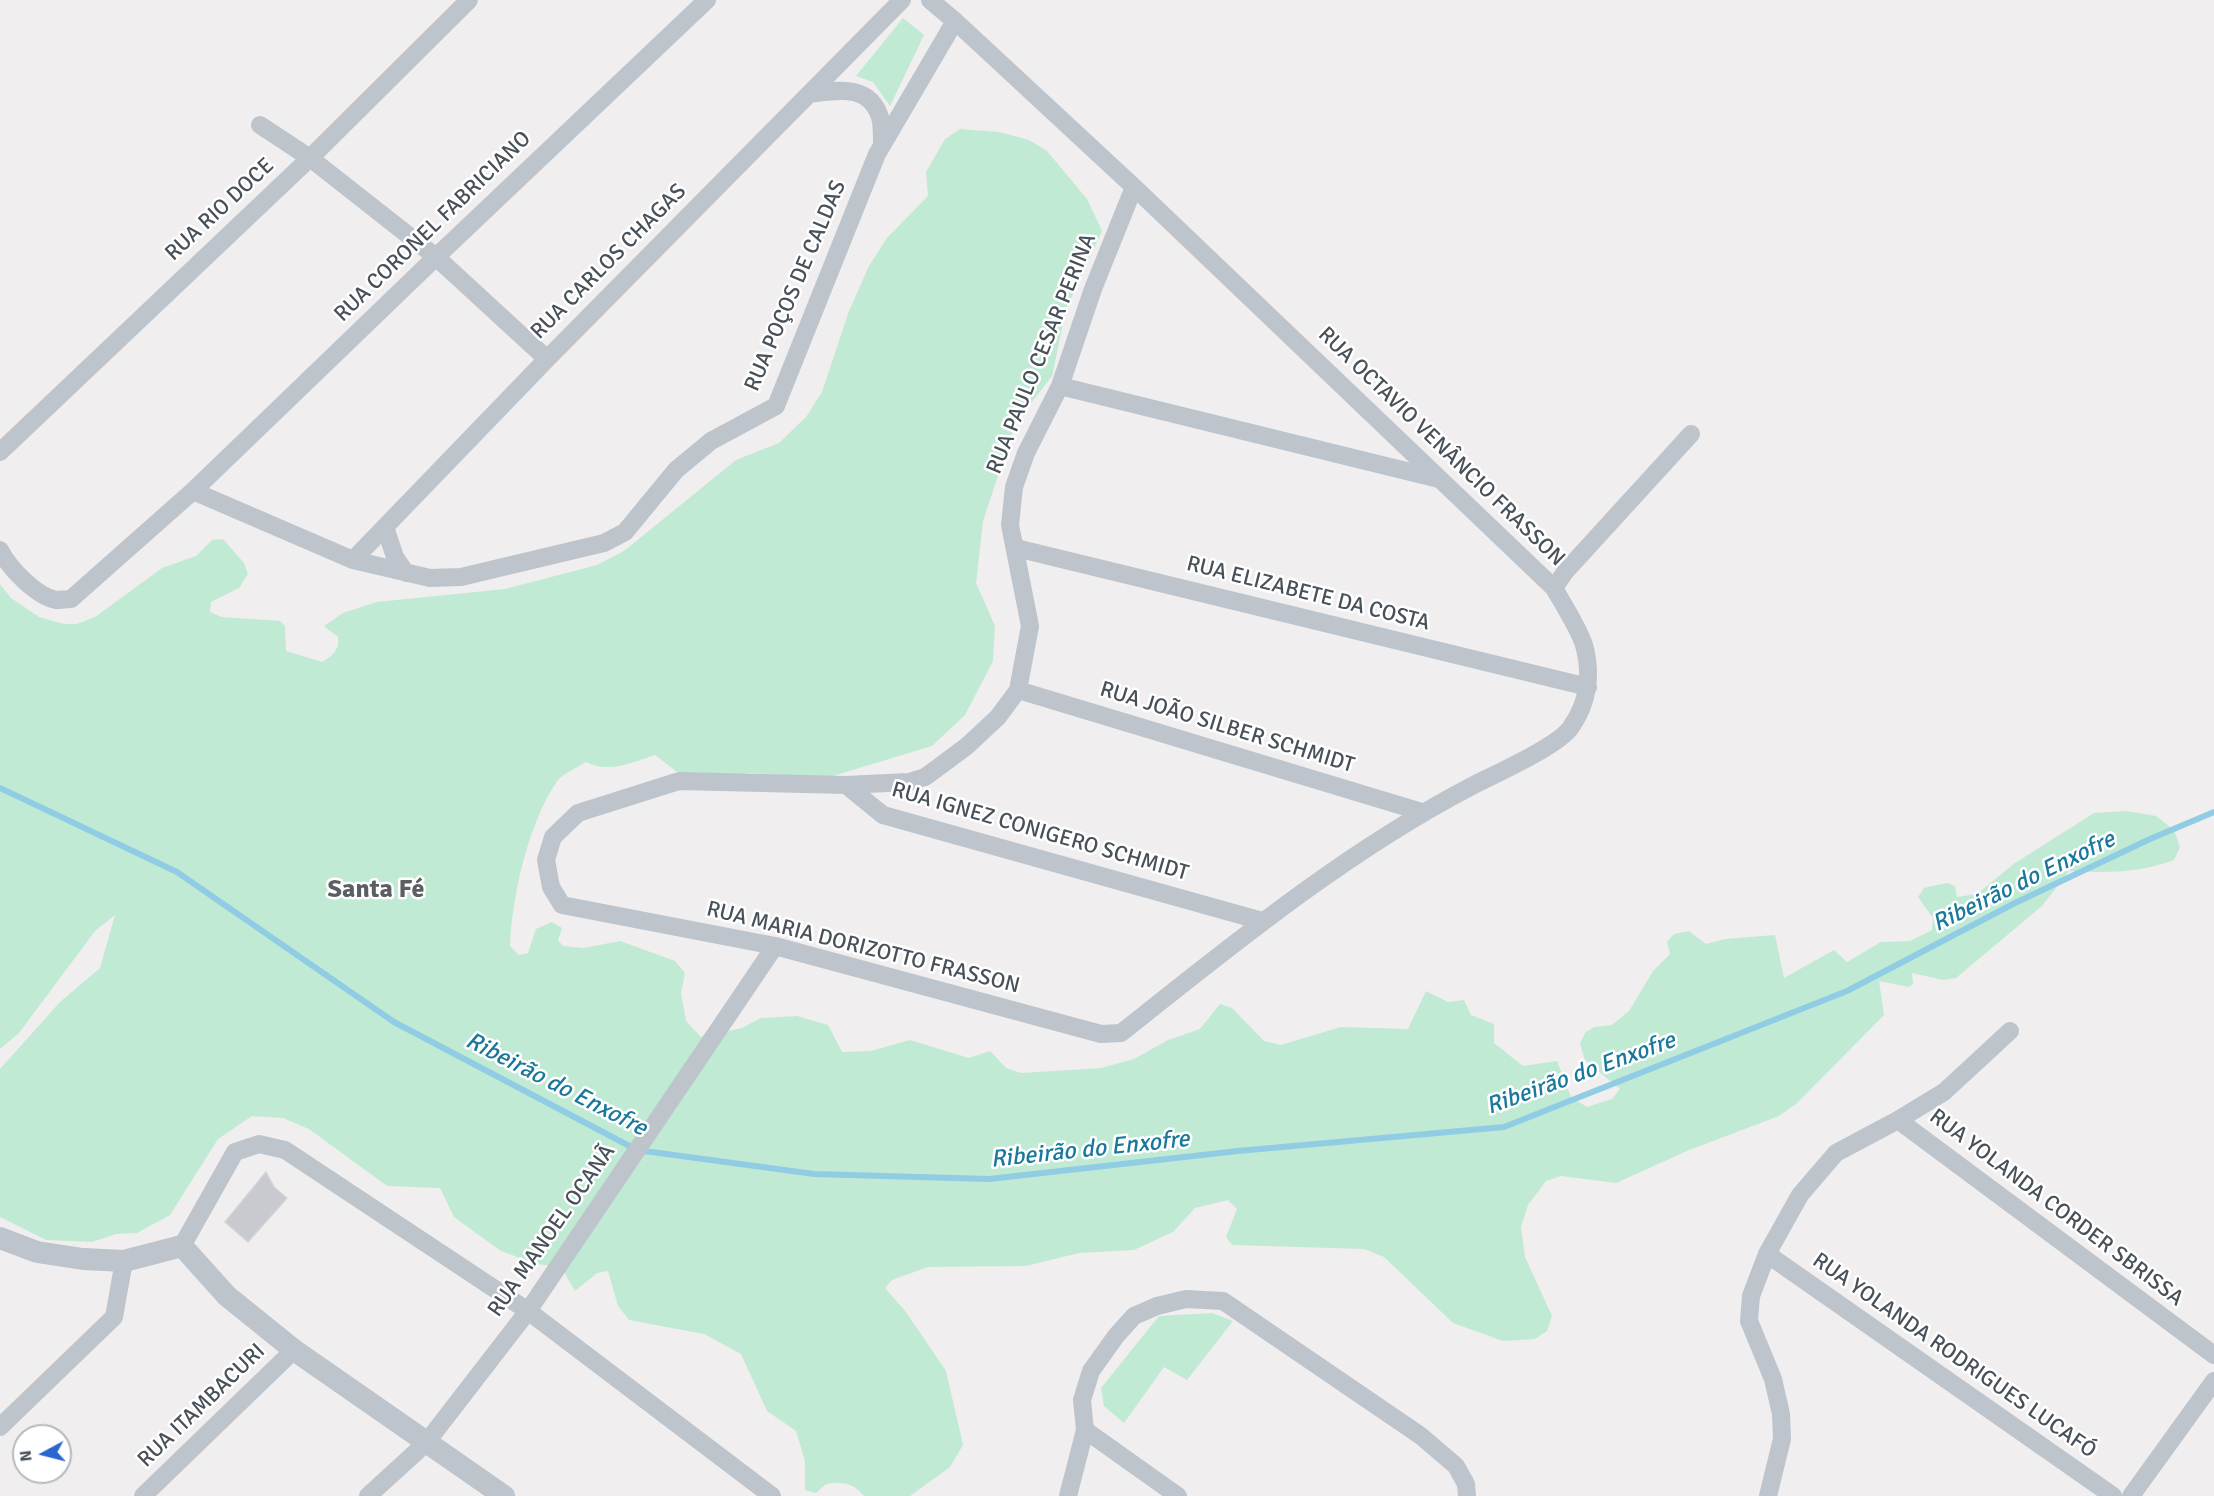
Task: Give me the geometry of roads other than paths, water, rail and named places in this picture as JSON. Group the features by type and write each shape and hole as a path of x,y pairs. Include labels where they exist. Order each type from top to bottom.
{"street":[{"name":"RUA RIO DOCE","path":"0,452 310,158 469,0"},
{"name":"RUA CORONEL FABRICIANO","path":"193,491 436,256 707,0"},
{"name":"RUA CARLOS CHAGAS","path":"353,560 547,359 902,0"},
{"name":"RUA OCTAVIO VENÂNCIO FRASSON","path":"930,0 1134,188 1554,588 1584,644 1588,687 1582,706 1570,730 1548,747 1422,812 1262,921 1121,1033 1101,1034"},
{"name":"RUA POÇOS DE CALDAS","path":"193,491 353,560 430,578 461,577 604,543 625,532 676,470 711,441 776,406 882,146 955,21"},
{"path":"809,94 842,90 860,93 871,102 880,120 882,146"},
{"path":"260,125 310,158 436,256 547,359"},
{"name":"RUA PAULO CESAR PERINA","path":"846,785 909,782 925,777 967,746 998,717 1018,690 1030,626 1010,525 1014,488 1026,453 1060,386 1093,289 1134,188"},
{"path":"1060,386 1441,480"},
{"path":"1554,588 1565,572 1691,434"},
{"path":"0,550 31,588 55,600 71,599 193,491"},
{"path":"385,527 395,558 406,573"},
{"name":"RUA ELIZABETE DA COSTA","path":"1016,548 1588,687"},
{"name":"RUA JOÃO SILBER SCHMIDT","path":"1018,690 1422,812"},
{"name":"RUA MARIA DORIZOTTO FRASSON","path":"846,785 679,781 578,813 553,837 546,861 551,887 562,905 775,946 1101,1034"},
{"name":"RUA IGNEZ CONIGERO SCHMIDT","path":"846,785 883,815 1262,921"},
{"name":"RUA MANOEL OCANÃ","path":"368,1496 426,1443 528,1311 775,946"},
{"path":"1768,1496 1782,1439 1781,1414 1773,1379 1749,1322 1751,1296 1767,1254 1800,1195 1836,1153 1944,1092 2010,1031"},
{"name":"RUA YOLANDA CORDER SBRISSA","path":"1898,1120 2214,1355"},
{"path":"0,1238 37,1252 83,1259 124,1261 182,1246 235,1152 259,1144 285,1150 528,1311 772,1496"},
{"path":"182,1246 227,1296 294,1350 504,1496"},
{"name":"RUA YOLANDA RODRIGUES LUCAFÓ","path":"1767,1254 2113,1496"},
{"path":"0,1427 114,1317 124,1261"},
{"path":"1068,1496 1085,1430 1082,1400 1091,1371 1116,1336 1134,1316 1156,1306 1186,1299 1223,1301 1421,1436 1456,1466 1466,1484 1467,1496"},
{"name":"RUA ITAMBACURI","path":"143,1496 294,1350"},
{"path":"2131,1496 2214,1381"},
{"path":"1085,1430 1178,1496"}],"waterway":[{"name":"Ribeirão do Enxofre","path":"0,788 177,872 394,1022 637,1150 814,1174 989,1179 1238,1151 1504,1127 1847,991 2015,903 2150,839 2214,812"}],"district":[{"name":"Santa Fé","path":"376,890"}]}
